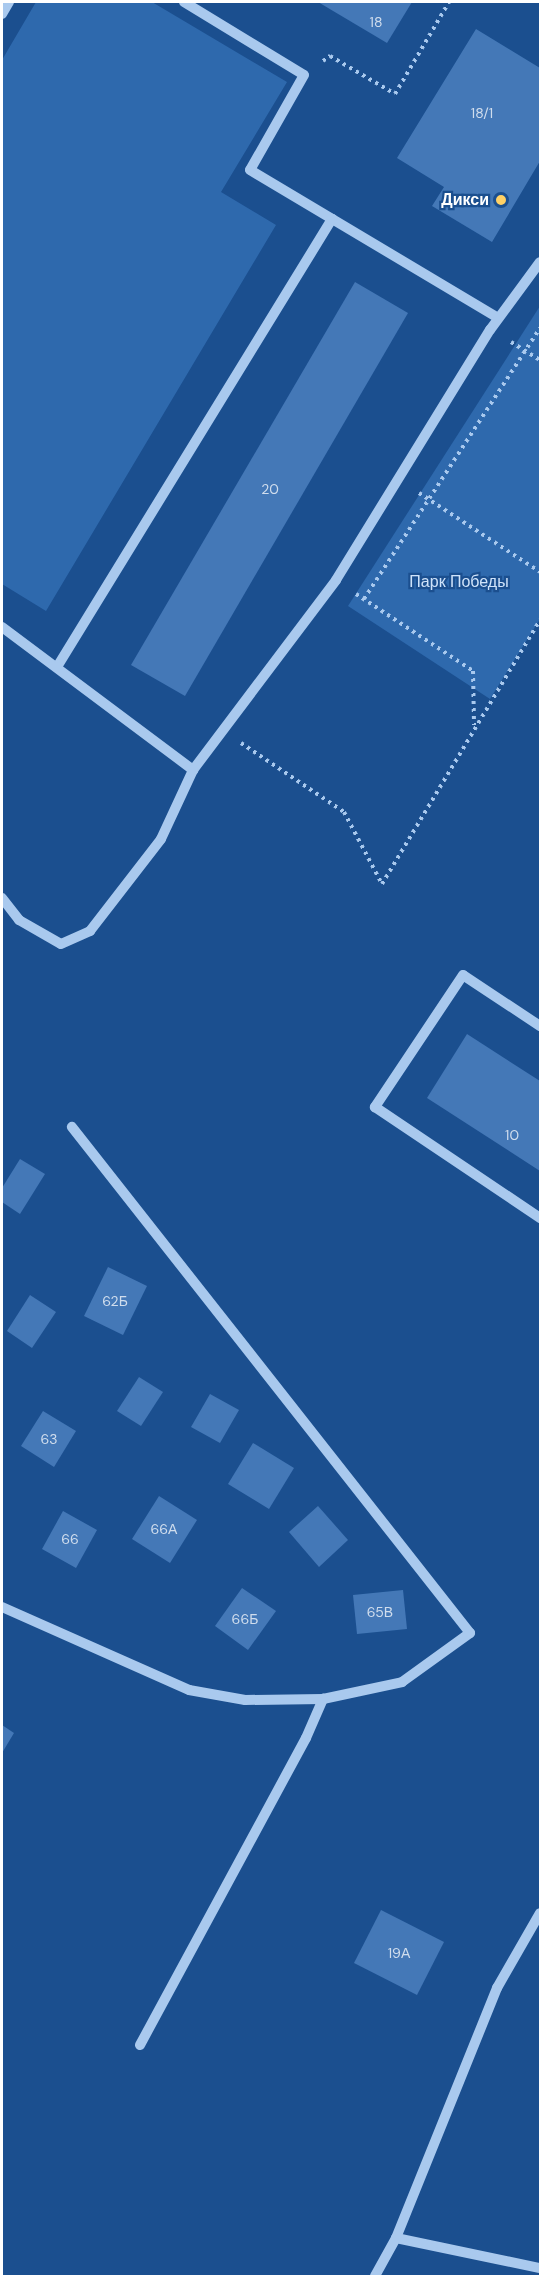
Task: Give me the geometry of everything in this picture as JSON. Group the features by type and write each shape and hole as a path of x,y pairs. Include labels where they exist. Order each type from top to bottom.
{"street":[{"path":"2,14 9,2"},
{"path":"184,2 304,75 250,170 498,318"},
{"path":"57,667 332,219"},
{"path":"2,898 19,920 62,944 90,931 161,839 193,770 225,733 336,580 400,481 490,330 540,262"},
{"path":"2,627 193,770"},
{"path":"540,1026 463,975 375,1107 540,1218"},
{"path":"2,1607 189,1690 245,1700 322,1699 402,1682 470,1633 72,1127"},
{"path":"140,2045 306,1738 322,1699"},
{"path":"375,2277 396,2238 497,1988 540,1913"},
{"path":"396,2238 540,2268"}],"path":[{"path":"304,75 330,56 395,94 449,2"},
{"path":"364,599 540,328"},
{"path":"490,330 540,360"},
{"path":"400,481 540,572"},
{"path":"336,580 473,671 474,727"},
{"path":"225,733 344,813 382,884 540,620"}],"green space":[{"path":"36,2 152,2 287,82 221,192 276,225 46,611 2,584 2,60"},
{"name":"Парк Победы","path":"540,306 540,619 490,699 348,606"}],"building":[{"path":"318,2 412,2 387,43"},
{"path":"476,29 540,68 540,161 492,242 432,206 444,187 397,158"},
{"path":"355,282 408,313 185,696 131,665"},
{"path":"467,1034 540,1081 540,1171 427,1098"},
{"path":"20,1159 45,1174 20,1214 2,1202 2,1188"},
{"path":"108,1267 147,1286 123,1335 84,1316"},
{"path":"30,1295 56,1312 32,1348 7,1331"},
{"path":"139,1377 163,1392 141,1426 117,1411"},
{"path":"210,1394 239,1410 220,1443 191,1427"},
{"path":"43,1411 76,1431 54,1467 21,1446"},
{"path":"253,1443 294,1468 269,1509 228,1484"},
{"path":"159,1496 197,1520 170,1563 132,1539"},
{"path":"318,1506 348,1540 319,1567 289,1532"},
{"path":"63,1511 97,1530 76,1568 42,1549"},
{"path":"242,1588 276,1611 248,1650 215,1626"},
{"path":"403,1590 407,1629 357,1634 353,1595"},
{"path":"2,1725 14,1733 2,1753"},
{"path":"381,1910 444,1942 417,1995 354,1963"}],"place":[{"name":"Дикси","path":"501,200"}]}
